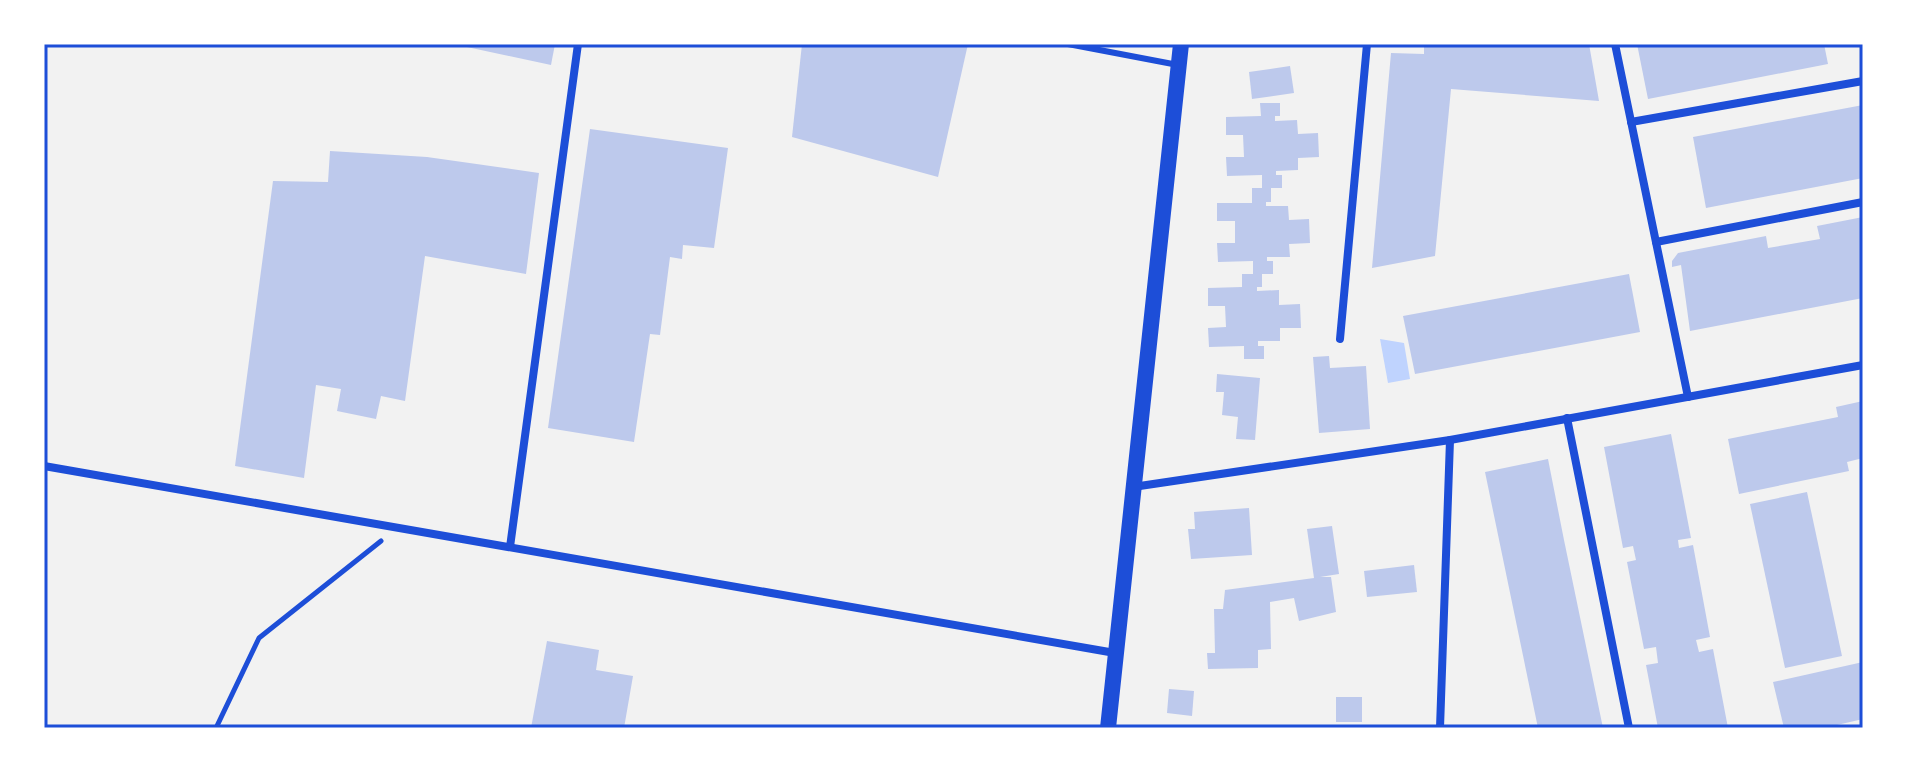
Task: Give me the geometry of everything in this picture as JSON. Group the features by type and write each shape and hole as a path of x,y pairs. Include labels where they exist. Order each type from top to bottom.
{"main road":[{"path":"1108,728 1181,44"}],"street":[{"path":"510,547 578,44"},
{"path":"1340,339 1367,44"},
{"path":"1615,44 1688,397"},
{"path":"1631,122 1863,81"},
{"path":"1656,242 1863,202"},
{"path":"1132,487 1450,440 1863,365"},
{"path":"1567,418 1629,728"},
{"path":"1440,728 1450,440"},
{"path":"44,466 1115,653"}],"lane":[{"path":"1068,44 1178,65"}],"path":[{"path":"216,728 259,638 398,528"}],"water":[{"path":"1380,339 1404,343 1410,379 1388,383"}],"building":[{"path":"453,44 555,44 551,65"},
{"path":"802,44 968,44 938,177 792,137"},
{"path":"1424,44 1589,44 1599,101 1451,89 1435,256 1372,268 1391,53 1424,54"},
{"path":"1637,44 1824,44 1828,64 1648,99"},
{"path":"1290,66 1294,93 1252,99 1249,72"},
{"path":"1260,103 1280,103 1280,116 1275,116 1275,121 1297,120 1298,134 1318,133 1319,157 1298,158 1298,170 1276,171 1276,175 1282,175 1282,188 1271,188 1271,202 1266,202 1266,206 1288,206 1289,220 1309,219 1310,243 1289,244 1290,257 1267,257 1267,261 1273,261 1273,274 1262,274 1262,287 1257,287 1257,291 1279,290 1279,305 1300,304 1301,328 1280,328 1280,341 1258,341 1258,346 1264,346 1264,359 1244,359 1244,346 1209,347 1208,328 1226,327 1225,306 1208,306 1208,288 1242,287 1242,274 1253,274 1253,261 1218,262 1217,243 1235,243 1235,221 1217,221 1217,203 1252,203 1252,188 1262,188 1262,175 1227,176 1226,157 1244,157 1243,135 1226,135 1226,117 1261,116"},
{"path":"1863,105 1863,178 1706,208 1693,137"},
{"path":"590,129 728,148 714,248 683,245 682,259 670,257 660,335 650,334 634,442 548,428"},
{"path":"330,151 427,157 539,173 526,274 425,256 405,401 381,396 376,419 337,411 341,389 316,385 304,478 235,466 273,181 328,182"},
{"path":"1863,217 1863,298 1690,331 1681,265 1672,267 1678,253 1766,236 1768,248 1820,239 1817,226"},
{"path":"1629,274 1640,332 1415,374 1403,316"},
{"path":"1329,356 1330,368 1366,366 1370,429 1319,433 1313,357"},
{"path":"1217,374 1260,378 1255,440 1236,439 1238,417 1222,415 1224,392 1216,392"},
{"path":"1863,401 1863,458 1847,462 1849,471 1739,494 1728,439 1838,417 1836,407"},
{"path":"1671,434 1691,538 1678,540 1679,548 1693,545 1710,637 1696,640 1699,652 1713,649 1728,728 1658,728 1646,665 1658,663 1656,647 1644,649 1627,562 1636,560 1633,546 1623,548 1604,447"},
{"path":"1548,459 1603,728 1538,728 1485,472"},
{"path":"1807,492 1842,656 1785,668 1750,504"},
{"path":"1249,508 1252,555 1191,559 1188,529 1195,529 1194,512"},
{"path":"1332,526 1339,574 1320,577 1331,577 1336,612 1299,621 1294,598 1270,602 1271,649 1258,650 1258,668 1208,669 1207,653 1215,653 1214,609 1223,609 1225,590 1314,578 1307,529"},
{"path":"1414,565 1417,592 1367,597 1364,571"},
{"path":"547,641 599,650 596,670 633,676 624,728 531,728"},
{"path":"1863,662 1863,719 1824,728 1784,728 1773,682"},
{"path":"1169,689 1194,691 1192,716 1167,713"},
{"path":"1336,697 1362,697 1362,722 1336,722"}]}
